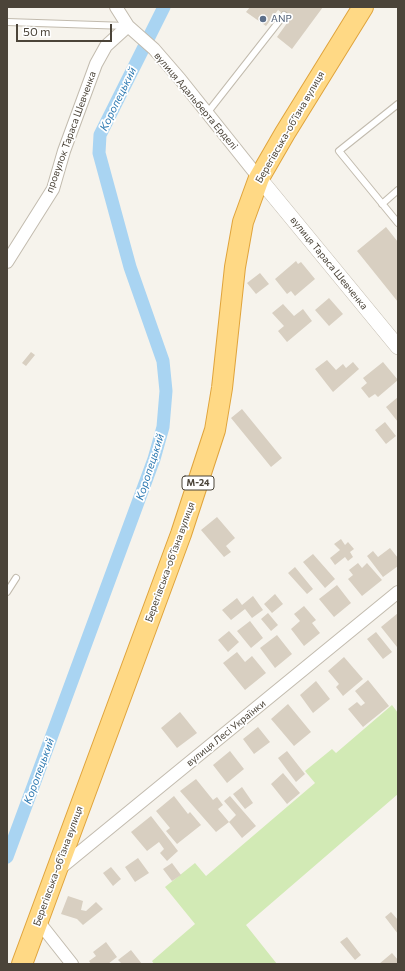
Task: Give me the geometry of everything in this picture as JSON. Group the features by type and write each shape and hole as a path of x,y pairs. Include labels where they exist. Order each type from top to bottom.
{"highway":[{"name":"Берегівська-обʼїзна вулиця","path":"22,964 181,534 214,430 222,388 235,267 243,222 259,178 301,106 363,7"}],"street":[{"name":"вулиця Адальберта Ерделі","path":"116,7 132,29 154,49 208,112 259,178"},
{"name":"провулок Тараса Шевченка","path":"7,262 53,189 64,151 96,64 106,46 132,29"},
{"name":"вулиця Тараса Шевченка","path":"259,178 398,347"},
{"name":"вулиця Лесі Українки","path":"54,874 398,592"},
{"path":"38,921 72,964"}],"lane":[{"path":"208,112 284,15"},
{"path":"7,22 132,29"},
{"path":"398,104 339,151 398,223"},
{"path":"382,204 398,190"},
{"path":"7,592 16,578"}],"green space":[{"path":"392,705 398,713 398,794 246,925 277,964 154,964 152,961 195,924 165,887 195,863 206,876 315,783 305,771 332,749 336,753"}],"building":[{"path":"250,7 323,7 292,49 277,37 290,19 278,10 266,26 246,12"},
{"path":"386,227 398,242 398,302 357,251"},
{"path":"296,261 298,264 301,262 315,279 295,296 291,291 287,294 275,279"},
{"path":"260,273 269,284 256,294 247,283"},
{"path":"329,298 343,314 329,326 315,310"},
{"path":"283,304 294,316 303,309 312,321 287,342 278,331 284,326 272,313"},
{"path":"31,352 35,355 26,366 22,363"},
{"path":"327,360 336,370 343,364 346,368 353,362 359,369 333,392 315,369"},
{"path":"383,362 398,380 378,397 375,394 369,398 361,388 367,383 363,378"},
{"path":"398,397 398,422 386,407"},
{"path":"242,409 282,458 271,467 231,418"},
{"path":"385,422 396,436 386,444 375,430"},
{"path":"217,517 235,538 226,546 231,552 224,557 201,530"},
{"path":"341,539 345,545 348,542 354,549 350,552 353,557 348,561 345,557 335,565 330,558 340,550 334,544"},
{"path":"390,548 398,558 398,566 383,577 367,556 373,551 378,557"},
{"path":"313,554 335,579 325,588 303,562"},
{"path":"358,563 362,568 367,563 382,580 362,596 348,579 353,575 349,570"},
{"path":"295,567 313,589 307,594 288,573"},
{"path":"337,585 351,603 334,617 319,599"},
{"path":"275,594 283,604 272,613 264,604"},
{"path":"253,596 263,610 252,618 245,609 231,620 222,610 237,598 242,605"},
{"path":"304,606 316,620 312,623 320,633 304,646 291,629 300,621 294,614"},
{"path":"268,613 278,625 271,631 261,619"},
{"path":"398,613 398,646 397,647 381,627"},
{"path":"250,621 263,638 251,648 237,631"},
{"path":"229,631 239,642 228,652 218,640"},
{"path":"376,632 392,652 383,659 367,639"},
{"path":"277,635 292,654 275,668 260,648"},
{"path":"237,652 245,662 252,656 266,673 245,690 223,663"},
{"path":"344,657 363,679 343,696 336,687 339,684 328,671"},
{"path":"368,680 389,706 363,727 348,709 357,702 361,706 365,703 355,691"},
{"path":"316,681 330,699 313,713 300,695"},
{"path":"288,704 311,732 294,746 271,719"},
{"path":"180,712 197,733 177,748 161,728"},
{"path":"258,727 270,742 254,754 243,739"},
{"path":"230,751 244,769 227,783 213,765"},
{"path":"287,751 305,774 296,782 278,758"},
{"path":"283,773 300,793 287,804 271,784"},
{"path":"196,779 213,800 217,797 223,805 218,809 229,822 216,832 180,791"},
{"path":"242,787 253,803 245,809 233,794"},
{"path":"174,796 188,814 190,812 201,825 177,844 166,831 170,828 156,811"},
{"path":"230,796 256,826 242,838 229,822 236,815 224,801"},
{"path":"151,816 178,851 167,861 160,853 164,849 159,842 147,851 131,832"},
{"path":"138,858 149,873 135,882 125,867"},
{"path":"172,863 181,875 172,881 163,869"},
{"path":"111,867 121,879 113,886 103,873"},
{"path":"68,896 83,901 81,910 86,911 96,902 103,909 83,925 77,919 61,914"},
{"path":"391,912 398,920 398,934 385,917"},
{"path":"347,937 361,955 355,960 340,942"},
{"path":"106,942 117,957 108,964 91,964 89,961 96,956 93,952"},
{"path":"131,950 142,964 122,964 118,960"},
{"path":"392,953 398,960 398,964 379,964"}],"waterway":[{"name":"Коропецький","path":"7,857 154,459 163,427 166,391 163,361 130,267 99,153 100,135 164,7"}],"place":[{"name":"ANP","path":"263,19"}]}
